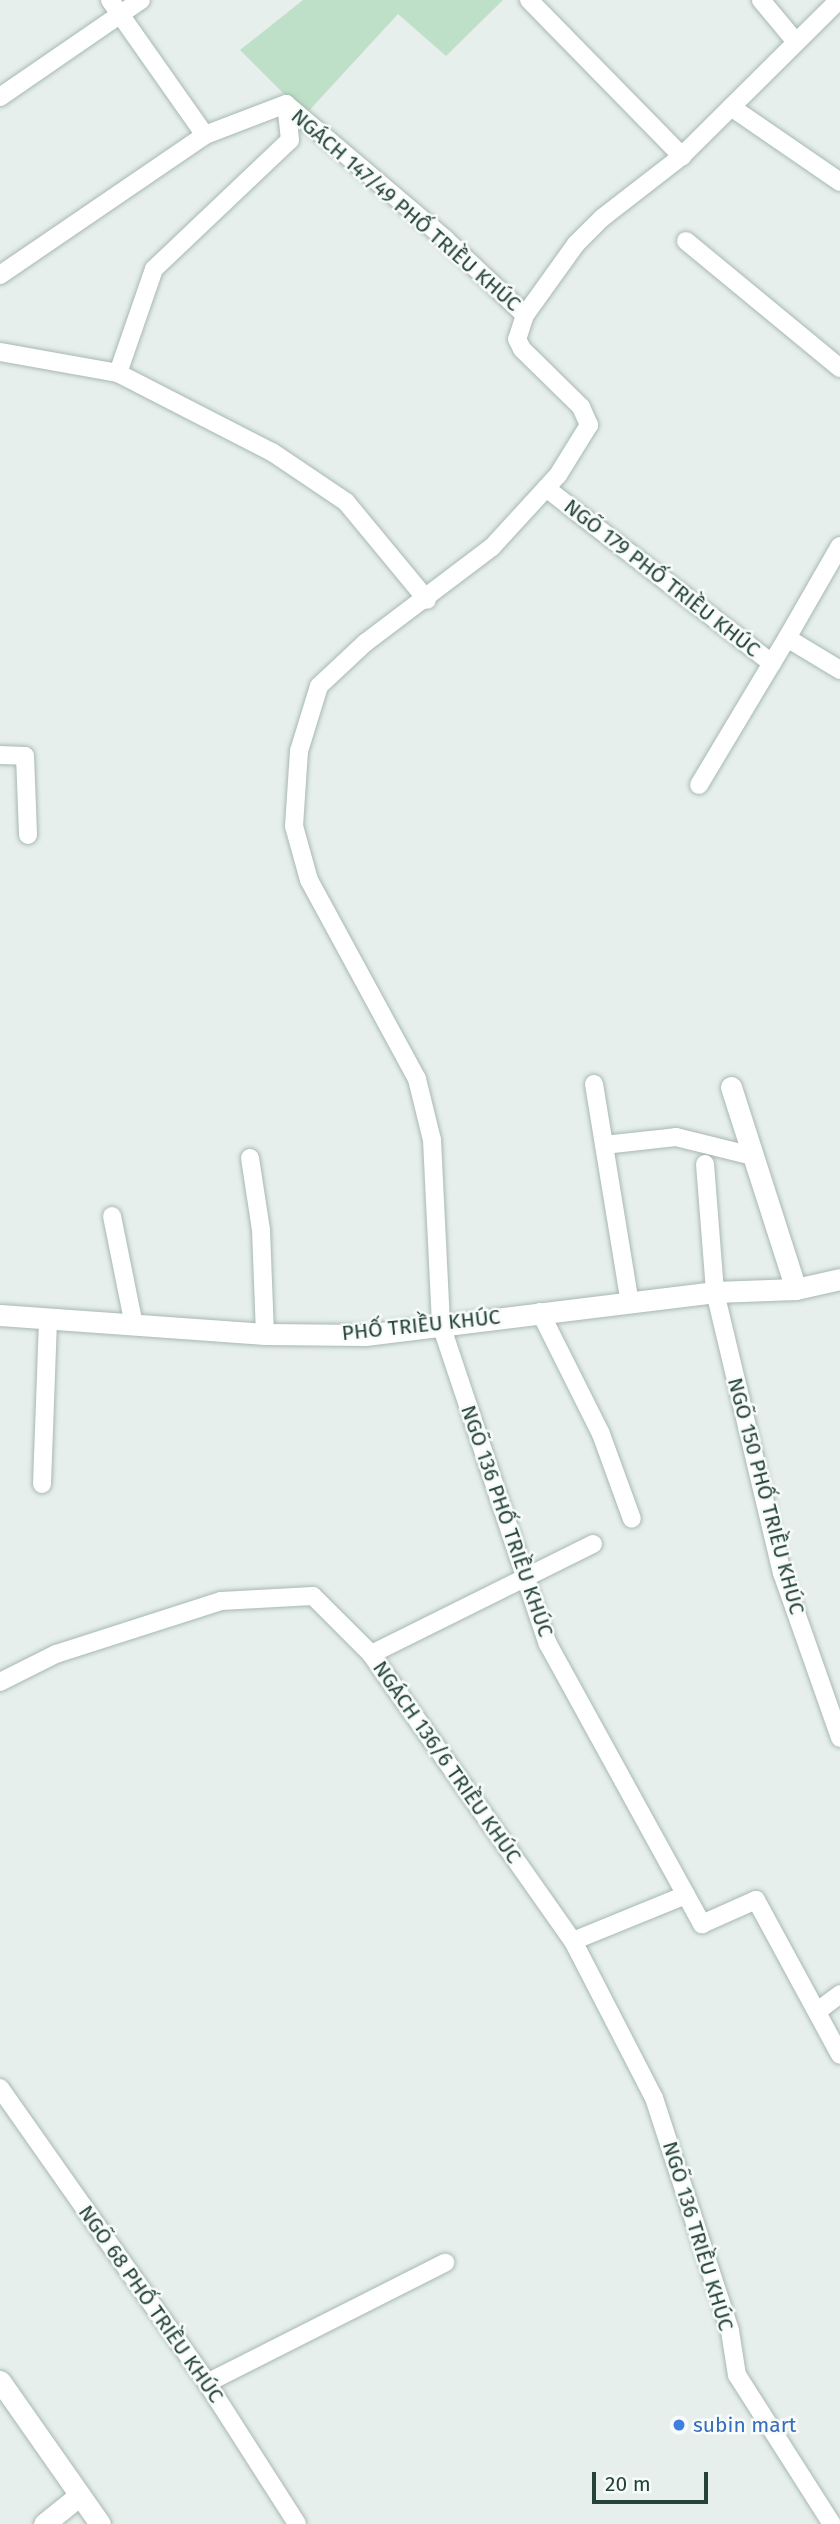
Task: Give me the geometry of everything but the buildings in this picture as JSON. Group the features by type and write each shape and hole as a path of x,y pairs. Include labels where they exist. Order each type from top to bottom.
{"street":[{"path":"731,1087 796,1289"},
{"name":"PHỐ TRIỀU KHÚC","path":"0,1315 265,1334 365,1335 715,1292 796,1289 840,1279"},
{"path":"0,2381 100,2524"},
{"path":"44,2524 80,2495"}],"lane":[{"path":"0,97 115,7 141,0"},
{"path":"529,0 682,156"},
{"path":"761,0 796,42"},
{"path":"525,315 593,227 682,156 839,0"},
{"path":"115,7 205,135"},
{"path":"0,275 205,135 286,104 290,140 154,269 118,373"},
{"name":"NGÁCH 147/49 PHỐ TRIỀU KHÚC","path":"286,104 445,239 525,315"},
{"path":"731,107 840,182"},
{"path":"686,241 840,368"},
{"name":"NGÕ 136 PHỐ TRIỀU KHÚC","path":"525,315 517,338 522,349 588,416 584,434 546,488 492,547 427,600 365,643 319,686 299,751 294,826 309,880 417,1079 432,1140 441,1325 523,1577 548,1644 702,1924 756,1900 819,2010"},
{"path":"0,352 118,373 271,452 346,502 427,600"},
{"name":"NGÕ 179 PHỐ TRIỀU KHÚC","path":"546,488 772,663 787,638 840,670"},
{"path":"787,638 840,546"},
{"path":"699,785 772,663"},
{"path":"0,755 25,755 28,835"},
{"path":"594,1084 630,1303"},
{"path":"604,1144 676,1137 753,1156"},
{"path":"250,1158 261,1230 265,1334"},
{"name":"NGÕ 150 PHỐ TRIỀU KHÚC","path":"705,1164 715,1292 782,1573 840,1738"},
{"path":"112,1216 134,1325"},
{"path":"540,1312 601,1434 632,1519"},
{"path":"42,1484 48,1318"},
{"name":"NGÁCH 136/6 TRIỀU KHÚC","path":"573,1941 371,1654 593,1544"},
{"path":"0,1682 57,1654 221,1601 313,1596 371,1654"},
{"path":"573,1941 686,1895"},
{"name":"NGÕ 136 TRIỀU KHÚC","path":"573,1941 654,2098 730,2331 737,2375 832,2524"},
{"path":"840,1994 819,2010 840,2054"},
{"name":"NGÕ 68 PHỐ TRIỀU KHÚC","path":"0,2088 207,2383 297,2524"},
{"path":"207,2383 445,2263"}],"green space":[{"path":"303,0 503,0 446,56 398,14 305,115 240,50"}],"place":[{"name":"subin mart","path":"679,2425"}]}
